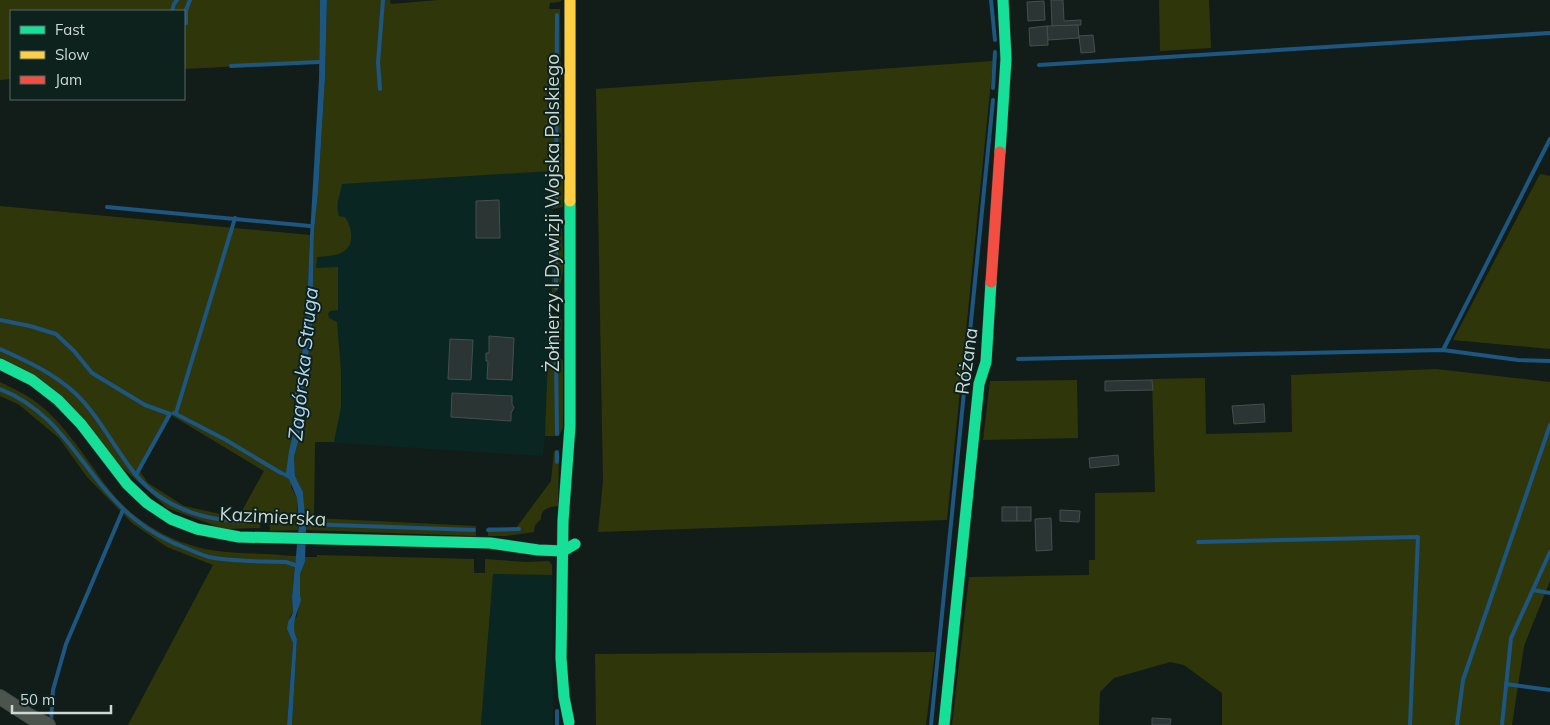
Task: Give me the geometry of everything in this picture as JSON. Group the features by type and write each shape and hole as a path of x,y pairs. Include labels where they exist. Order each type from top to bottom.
{"street":[{"name":"Żołnierzy I Dywizji Wojska Polskiego","path":"570,0 570,426 576,507"},
{"name":"Różana","path":"944,725 979,384 986,362 1006,59 1003,0"},
{"name":"Kazimierska","path":"0,364 42,386 62,402 77,417 125,482 154,509 188,527 239,537 490,543 538,550 562,551 576,548"},
{"name":"Żołnierzy I Dywizji Wojska Polskiego","path":"569,724 564,697 561,658 562,551 558,537 570,426"},
{"path":"576,529 576,548"},
{"name":"Kazimierska","path":"490,543 534,537"},
{"path":"558,537 576,548"},
{"name":"Żołnierzy I Dywizji Wojska Polskiego","path":"569,724 573,697 574,667"},
{"path":"0,697 31,717 48,725"}],"shaded area":[{"path":"553,171 552,314 548,318 548,390 543,456 307,441 320,185"},
{"path":"493,574 552,575 553,725 481,725"}],"green space":[{"path":"0,0 320,0 319,62 185,69 185,10 10,10 10,79 0,80"},
{"path":"327,0 390,0 391,4 438,0 562,0 550,3 549,9 560,9 563,207 552,209 552,171 342,184 338,211 339,216 345,217 347,221 351,231 351,241 346,250 341,253 317,257 316,268 338,267 338,310 330,311 328,314 329,318 337,322 341,371 341,407 334,442 315,442 314,518 476,526 476,536 306,530 303,492 295,476 294,457 300,435 302,393 312,333 314,231 325,78"},
{"path":"1159,0 1209,0 1211,48 1160,51"},
{"path":"993,61 947,520 598,532 603,481 596,89"},
{"path":"1540,174 1550,176 1550,349 1453,340"},
{"path":"0,206 310,235 306,332 294,402 291,487 297,498 298,530 270,531 269,518 260,519 260,528 224,529 167,508 0,357","holes":["171,415 264,471 238,518 184,506 148,483 139,470"]},
{"path":"552,223 558,224 562,229 563,266 560,284 557,291 552,294"},
{"path":"552,314 556,314 562,320 561,341 559,343 548,343 548,318"},
{"path":"548,357 559,357 563,361 563,427 559,436 545,436"},
{"path":"1436,369 1550,382 1550,581 1524,646 1512,725 1222,725 1222,693 1184,665 1170,662 1114,678 1100,692 1099,725 952,725 969,577 1089,575 1089,560 1095,560 1095,493 1155,492 1152,379 1205,378 1206,434 1292,432 1291,375"},
{"path":"1077,380 1078,438 983,440 990,381"},
{"path":"0,382 31,398 51,415 70,436 103,482 122,504 159,532 188,544 217,551 296,556 292,596 293,613 290,616 287,629 293,643 287,725 128,725 213,565 167,547 132,523 87,477 59,438 18,404 0,396"},
{"path":"554,451 559,451 558,506 542,512 541,519 535,525 534,532 506,536 488,536 488,527 516,528 551,481"},
{"path":"317,555 474,559 474,573 485,573 485,559 526,562 549,561 552,565 552,575 493,574 481,725 292,725 297,639 294,633 293,622 297,616 300,596 300,574 305,557 317,557"},
{"path":"935,652 926,725 596,725 595,654"}],"water":[{"name":"Zagórska Struga","path":"320,0 327,0 325,78 314,231 312,333 302,393 300,435 294,457 295,476 303,492 306,529 305,562 300,574 301,600 294,624 297,639 292,725 287,725 293,643 287,629 288,622 293,613 292,597 299,524 297,498 289,479 280,474 281,471 286,473 295,426 295,392 306,332 319,80"}],"building":[{"path":"1051,0 1063,0 1064,21 1081,20 1081,25 1052,26"},
{"path":"1044,1 1045,20 1028,21 1027,2"},
{"path":"1078,25 1079,38 1048,40 1047,26"},
{"path":"1047,26 1048,45 1030,46 1029,28"},
{"path":"1093,35 1095,52 1081,53 1079,36"},
{"path":"499,200 500,238 476,238 476,201"},
{"path":"489,336 514,338 512,380 487,379 488,361 486,361 486,353 489,353"},
{"path":"450,339 473,340 471,380 448,379"},
{"path":"1152,380 1153,390 1105,391 1105,381"},
{"path":"452,393 512,396 514,408 511,413 511,421 451,417"},
{"path":"1264,404 1265,422 1234,424 1232,406"},
{"path":"1118,455 1119,465 1090,468 1089,458"},
{"path":"1002,507 1017,507 1017,521 1002,521"},
{"path":"1017,507 1031,507 1031,521 1017,521"},
{"path":"1060,510 1080,511 1079,522 1060,521"},
{"path":"1051,518 1052,550 1036,551 1035,519"},
{"path":"1152,718 1171,719 1170,725 1152,725"}],"waterway":[{"path":"172,10 177,0"},
{"path":"186,23 186,10 190,0"},
{"path":"380,89 378,63 383,0"},
{"path":"991,0 995,40"},
{"path":"556,205 557,15"},
{"path":"1039,65 1550,33"},
{"path":"993,88 995,52"},
{"path":"231,66 319,62"},
{"path":"931,725 993,100"},
{"path":"1443,350 1550,139"},
{"path":"107,207 310,226"},
{"path":"176,413 235,218"},
{"path":"556,227 556,288"},
{"path":"554,317 556,342"},
{"path":"0,320 56,334 74,351 92,373 145,405 170,414 136,475"},
{"path":"0,349 49,373 75,393 97,419 129,466 154,493 169,503 201,516 255,522"},
{"path":"1018,359 1443,350 1518,360 1550,361"},
{"path":"556,357 557,434"},
{"path":"0,389 28,404 52,424 112,497 134,518 159,535 173,543 218,559 286,562 295,565"},
{"path":"174,413 226,440 281,473"},
{"path":"1457,725 1463,680 1550,425"},
{"path":"557,452 557,462"},
{"path":"51,723 53,690 66,644 123,510"},
{"path":"306,524 474,530"},
{"path":"488,530 519,529"},
{"path":"1198,542 1418,537 1410,725"},
{"path":"1502,725 1511,638 1550,552"},
{"path":"1533,590 1550,593"},
{"path":"1506,684 1550,690"},
{"path":"557,711 557,725"}],"traffic: fast":[{"path":"1000,152 1006,59 1003,0"},
{"path":"569,722 564,697 561,658 563,521 570,426 570,201"},
{"path":"944,725 979,384 986,362 991,282"},
{"path":"0,364 32,380 58,400 81,424 127,484 147,503 171,519 197,529 239,537 490,543 538,550 563,551 575,544"}],"traffic: slow":[{"path":"570,0 570,201"}],"traffic: jam":[{"path":"991,282 1000,152"}]}
